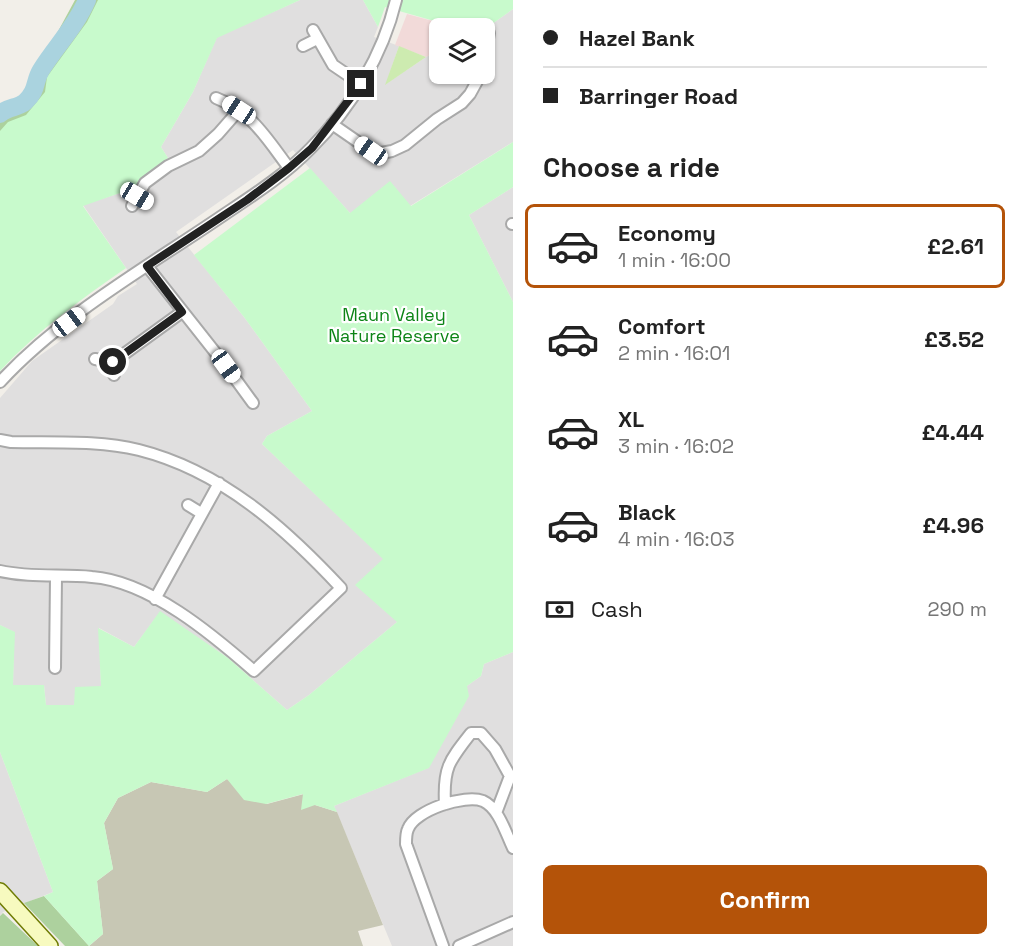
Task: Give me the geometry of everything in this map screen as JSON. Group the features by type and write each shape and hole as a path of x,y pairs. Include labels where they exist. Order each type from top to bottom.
{"main road":[{"path":"0,891 50,946"}],"street":[{"path":"0,382 38,346 147,266 289,168 312,148 361,84 390,21 396,0"},
{"path":"303,46 315,34 333,65 361,84"},
{"path":"332,124 371,151 381,153 392,151 405,145 436,119 462,103 476,84"},
{"path":"216,98 250,117 289,168"},
{"path":"148,203 135,201 145,183 168,165 199,152 239,110"},
{"path":"147,266 226,366 246,401"},
{"path":"95,359 113,362 182,312"},
{"path":"113,362 114,375"},
{"path":"0,440 89,443 140,450 184,466 219,483 253,505 304,549 341,588 254,671 206,630 130,586 94,577 21,575 0,571"},
{"path":"155,599 219,483"},
{"path":"188,505 201,513"},
{"path":"55,668 56,577"},
{"path":"445,804 446,771 455,754 471,733 481,733 495,749 510,776 496,813"},
{"path":"513,848 496,813 484,801 467,799 445,804 420,815 408,828 406,843 441,941 459,945 513,922"}],"shaded area":[{"path":"300,0 363,0 378,27 374,37 399,46 386,84 429,55 429,84 495,84 495,22 513,9 513,142 410,206 350,213 293,150 176,232 244,317 312,411 267,436 262,444 384,559 397,622 309,695 287,710 228,658 160,612 134,647 99,628 101,686 74,705 46,705 44,685 13,685 14,632 0,625 0,398 32,361 113,304 118,296 137,284 83,205 120,193 130,193 150,171 168,158 161,147 193,92 217,37"},
{"path":"407,14 429,20 429,55 426,57 395,45"},
{"path":"513,187 513,302 469,215"},
{"path":"513,652 513,946 392,946 334,806 428,768 467,686 481,676 484,664"},
{"path":"0,752 53,892 3,912 0,916"},
{"path":"227,779 267,804 304,794 315,805 337,812 383,925 358,931 363,946 89,946 103,934 97,881 113,869 104,823 118,798 151,782 207,792"}],"green space":[{"path":"75,0 159,0 0,185 0,104 16,109"},
{"path":"98,0 300,0 217,38 193,92 161,147 168,158 150,171 130,193 120,193 83,206 126,268 60,316 0,371 0,131 8,122 26,115 45,92 47,77 87,22"},
{"path":"363,0 513,0 513,9 495,22 495,18 429,19 385,7 378,27"},
{"path":"399,46 426,57 385,85"},
{"name":"Maun Valley Nature Reserve","path":"513,142 513,187 469,215 513,302 513,652 484,664 481,676 467,686 469,696 429,768 334,806 337,812 315,805 301,810 303,794 266,804 244,800 227,779 207,792 151,782 118,798 104,823 113,869 97,881 103,934 89,946 44,896 53,892 0,752 0,625 15,632 13,685 44,685 46,705 74,705 75,687 101,686 98,628 134,647 160,611 228,658 287,710 309,695 397,622 355,585 383,559 262,444 267,436 312,411 244,317 194,255 310,168 350,213 390,181 411,206"},
{"path":"44,896 89,946 65,946 24,903"},
{"path":"3,913 38,946 0,946 0,916"}],"waterway":[{"path":"0,114 22,104 29,98 41,70 72,27 87,0"}],"route":[{"path":"113,362 182,312 147,266 247,200 289,168 312,148 361,84"}]}
